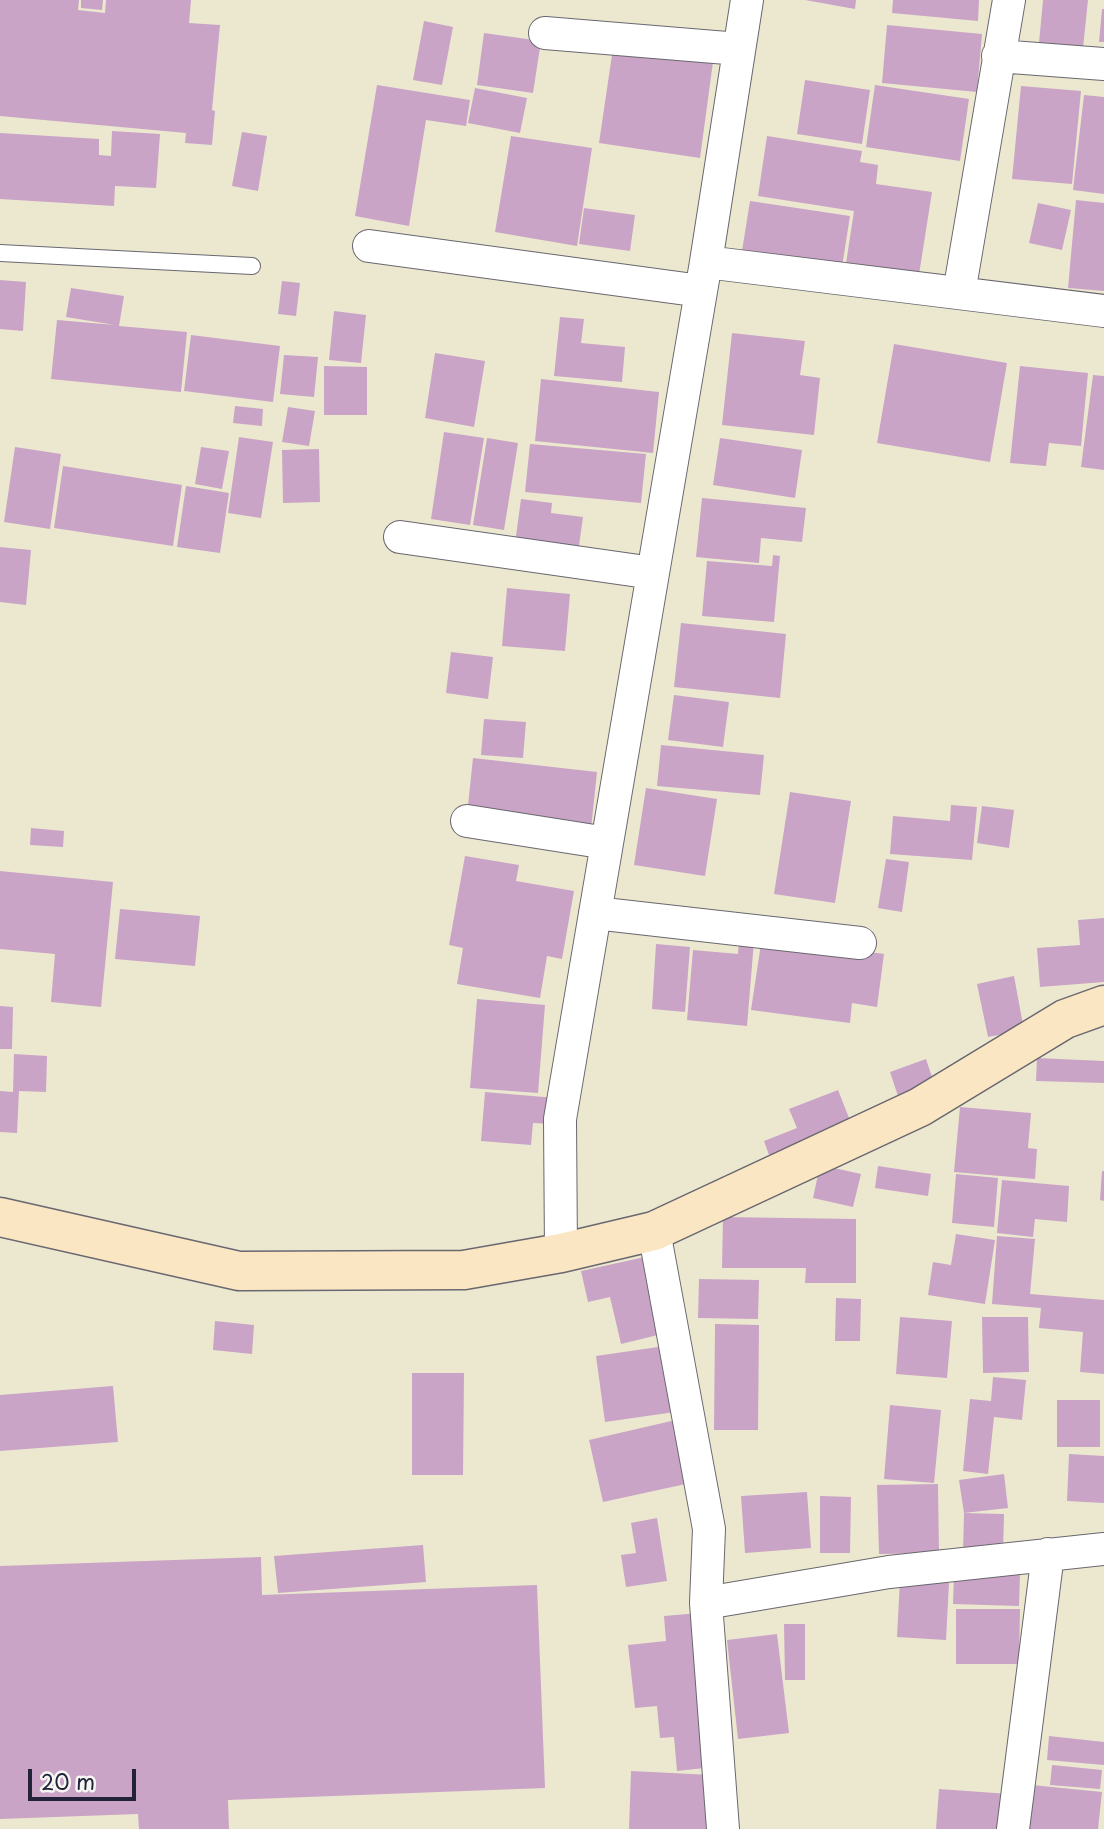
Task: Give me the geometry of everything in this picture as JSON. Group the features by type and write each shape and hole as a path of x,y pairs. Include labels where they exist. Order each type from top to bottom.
{"street":[{"path":"561,1253 560,1119 704,276 747,0"},
{"path":"959,293 1009,0"},
{"path":"545,33 739,49"},
{"path":"998,56 1104,64"},
{"path":"369,247 704,276 959,293 1104,311"},
{"path":"400,537 653,573"},
{"path":"467,821 607,843"},
{"path":"595,913 860,943"},
{"path":"0,1217 239,1271 464,1270 561,1253 654,1231 920,1107 1065,1018 1104,1004"},
{"path":"654,1231 709,1528 706,1603 723,1829"},
{"path":"706,1603 889,1572 1104,1549"},
{"path":"1013,1829 1048,1555"}],"lane":[{"path":"0,253 251,266"}],"building":[{"path":"0,0 79,0 78,10 105,13 106,0 191,0 189,23 220,25 212,110 215,111 212,145 185,143 186,133 0,116"},
{"path":"81,0 103,0 102,10 81,8"},
{"path":"805,0 856,0 855,9"},
{"path":"893,0 979,0 978,21 892,13"},
{"path":"1043,0 1088,0 1083,48 1039,43"},
{"path":"1102,9 1104,42 1099,42"},
{"path":"424,21 453,27 442,85 413,80"},
{"path":"887,25 982,34 977,92 882,83"},
{"path":"484,33 541,41 533,93 477,85"},
{"path":"613,48 713,62 700,158 599,143"},
{"path":"805,80 870,90 862,144 797,134"},
{"path":"377,85 470,100 466,126 426,120 409,226 355,216"},
{"path":"875,85 969,99 960,161 866,147"},
{"path":"1021,86 1081,91 1072,184 1012,179"},
{"path":"475,88 527,98 520,133 468,123"},
{"path":"1084,95 1104,97 1104,194 1073,190"},
{"path":"112,131 160,134 156,188 115,186 114,206 0,199 0,133 99,139 99,155 111,156"},
{"path":"242,132 267,136 258,191 232,186"},
{"path":"511,136 592,148 577,246 495,232"},
{"path":"767,136 862,151 860,162 878,165 876,184 932,192 918,281 845,270 854,211 758,196"},
{"path":"1076,200 1104,203 1104,291 1068,288"},
{"path":"750,201 850,216 842,267 742,251"},
{"path":"1038,203 1071,210 1062,250 1029,243"},
{"path":"584,208 635,215 630,251 579,244"},
{"path":"0,280 26,282 23,331 0,329"},
{"path":"282,281 300,283 296,316 278,314"},
{"path":"71,288 124,296 119,326 187,332 181,392 51,379 57,320 115,325 66,317"},
{"path":"334,311 366,315 361,363 329,360"},
{"path":"560,317 584,319 581,343 625,347 622,382 554,376"},
{"path":"732,333 805,341 800,375 820,378 814,435 722,425"},
{"path":"191,335 280,346 273,402 184,391"},
{"path":"894,344 1007,363 990,462 877,443"},
{"path":"435,353 485,361 474,427 425,418"},
{"path":"284,355 318,357 314,397 280,394"},
{"path":"324,366 367,367 367,415 324,415"},
{"path":"1020,366 1088,373 1081,446 1049,443 1046,466 1010,463"},
{"path":"1093,375 1104,376 1104,470 1081,467"},
{"path":"541,379 659,392 653,453 535,441"},
{"path":"235,406 263,409 262,426 233,423"},
{"path":"288,407 315,411 309,446 282,442"},
{"path":"444,432 484,438 470,525 431,519"},
{"path":"239,437 273,442 261,518 228,513"},
{"path":"487,438 518,443 504,530 473,525"},
{"path":"720,438 802,450 795,498 713,485"},
{"path":"530,444 646,454 641,503 525,492"},
{"path":"15,447 61,454 50,529 4,522"},
{"path":"201,447 229,451 222,489 195,484"},
{"path":"319,449 320,502 283,503 282,450"},
{"path":"63,466 182,485 173,546 54,528"},
{"path":"186,486 229,493 220,553 177,547"},
{"path":"702,498 806,508 802,542 761,538 759,563 696,557"},
{"path":"521,499 552,503 551,513 583,517 577,560 514,551"},
{"path":"0,547 31,550 26,605 0,602"},
{"path":"773,555 780,556 774,622 702,616 707,561 772,566"},
{"path":"507,588 570,594 565,651 502,646"},
{"path":"681,623 786,634 780,698 674,687"},
{"path":"451,652 493,657 488,699 446,693"},
{"path":"674,695 729,702 723,747 668,740"},
{"path":"484,719 526,722 523,758 481,755"},
{"path":"661,745 764,755 760,795 657,786"},
{"path":"473,758 597,772 591,829 467,815"},
{"path":"646,788 717,799 705,876 634,865"},
{"path":"790,792 851,801 835,903 774,894"},
{"path":"951,805 977,807 972,860 890,854 893,816 950,821"},
{"path":"982,806 1014,810 1009,848 977,843"},
{"path":"31,828 64,831 63,847 30,845"},
{"path":"465,856 519,865 516,881 574,891 562,959 547,956 540,998 457,984 463,948 449,945"},
{"path":"886,859 909,862 902,912 878,908"},
{"path":"0,871 113,882 101,1007 51,1002 55,954 0,949"},
{"path":"120,909 200,916 195,966 115,959"},
{"path":"1104,918 1104,982 1040,987 1037,948 1080,945 1078,920"},
{"path":"762,937 884,954 877,1007 852,1003 850,1023 751,1010"},
{"path":"739,939 754,941 747,1026 687,1020 693,950 738,954"},
{"path":"656,944 690,947 685,1012 652,1009"},
{"path":"1014,976 1024,1030 988,1037 977,984"},
{"path":"477,999 545,1005 538,1093 470,1088"},
{"path":"0,1006 13,1007 12,1049 0,1049"},
{"path":"14,1054 47,1056 46,1092 19,1091 17,1133 0,1132 0,1091 13,1092"},
{"path":"1037,1058 1104,1061 1104,1083 1036,1081"},
{"path":"926,1059 934,1083 898,1096 890,1072"},
{"path":"838,1090 851,1123 769,1155 764,1141 797,1128 789,1109"},
{"path":"485,1092 556,1098 554,1124 533,1123 531,1145 481,1141"},
{"path":"960,1107 1031,1113 1028,1148 1037,1149 1035,1179 954,1172"},
{"path":"820,1165 861,1174 853,1207 813,1198"},
{"path":"878,1166 931,1174 928,1196 875,1188"},
{"path":"1104,1171 1104,1201 1100,1200"},
{"path":"956,1174 998,1178 994,1227 952,1223"},
{"path":"1002,1180 1069,1186 1067,1222 1035,1219 1033,1237 997,1233"},
{"path":"723,1217 856,1219 856,1283 805,1283 806,1268 722,1268"},
{"path":"956,1234 995,1240 985,1304 928,1295 933,1262 951,1265"},
{"path":"997,1236 1035,1239 1030,1294 1104,1300 1104,1374 1080,1372 1083,1332 1039,1328 1041,1308 992,1304"},
{"path":"645,1257 662,1334 621,1344 610,1297 588,1302 581,1271"},
{"path":"699,1279 759,1280 758,1319 698,1318"},
{"path":"836,1298 861,1299 860,1341 835,1341"},
{"path":"900,1317 952,1321 947,1378 896,1374"},
{"path":"982,1317 1028,1317 1029,1372 983,1373"},
{"path":"215,1321 254,1325 252,1354 213,1350"},
{"path":"715,1324 759,1325 758,1430 714,1430"},
{"path":"665,1346 675,1412 605,1422 596,1356"},
{"path":"412,1373 464,1373 463,1475 412,1475"},
{"path":"993,1377 1026,1380 1022,1420 994,1417 988,1474 963,1471 970,1399 991,1401"},
{"path":"113,1386 118,1442 0,1451 0,1395"},
{"path":"1057,1400 1100,1400 1100,1447 1057,1447"},
{"path":"890,1405 941,1410 934,1483 884,1479"},
{"path":"680,1419 695,1482 603,1502 589,1440"},
{"path":"1069,1454 1104,1456 1104,1503 1067,1501"},
{"path":"1004,1474 1008,1508 964,1513 959,1480"},
{"path":"938,1484 939,1553 879,1554 877,1485"},
{"path":"807,1492 811,1548 745,1553 741,1496"},
{"path":"820,1496 851,1497 850,1553 820,1553"},
{"path":"964,1513 1004,1514 1003,1553 963,1552"},
{"path":"657,1518 667,1581 626,1587 621,1555 636,1553 631,1523"},
{"path":"423,1545 426,1582 278,1593 274,1556"},
{"path":"261,1557 262,1595 537,1585 545,1788 228,1800 229,1829 139,1829 138,1814 0,1819 0,1566"},
{"path":"954,1574 1020,1575 1019,1606 953,1604"},
{"path":"900,1580 949,1583 946,1640 897,1637"},
{"path":"956,1609 1020,1609 1019,1664 956,1664"},
{"path":"699,1613 714,1767 677,1771 674,1737 660,1738 657,1706 635,1708 628,1645 666,1641 664,1616"},
{"path":"784,1624 805,1624 805,1680 785,1680"},
{"path":"777,1634 789,1733 738,1739 727,1640"},
{"path":"1049,1736 1104,1742 1104,1765 1047,1760"},
{"path":"1052,1765 1102,1770 1100,1789 1050,1785"},
{"path":"631,1771 712,1775 710,1829 629,1829"},
{"path":"1032,1785 1102,1792 1098,1829 1028,1829"},
{"path":"939,1789 1009,1794 1007,1829 936,1829"}]}
